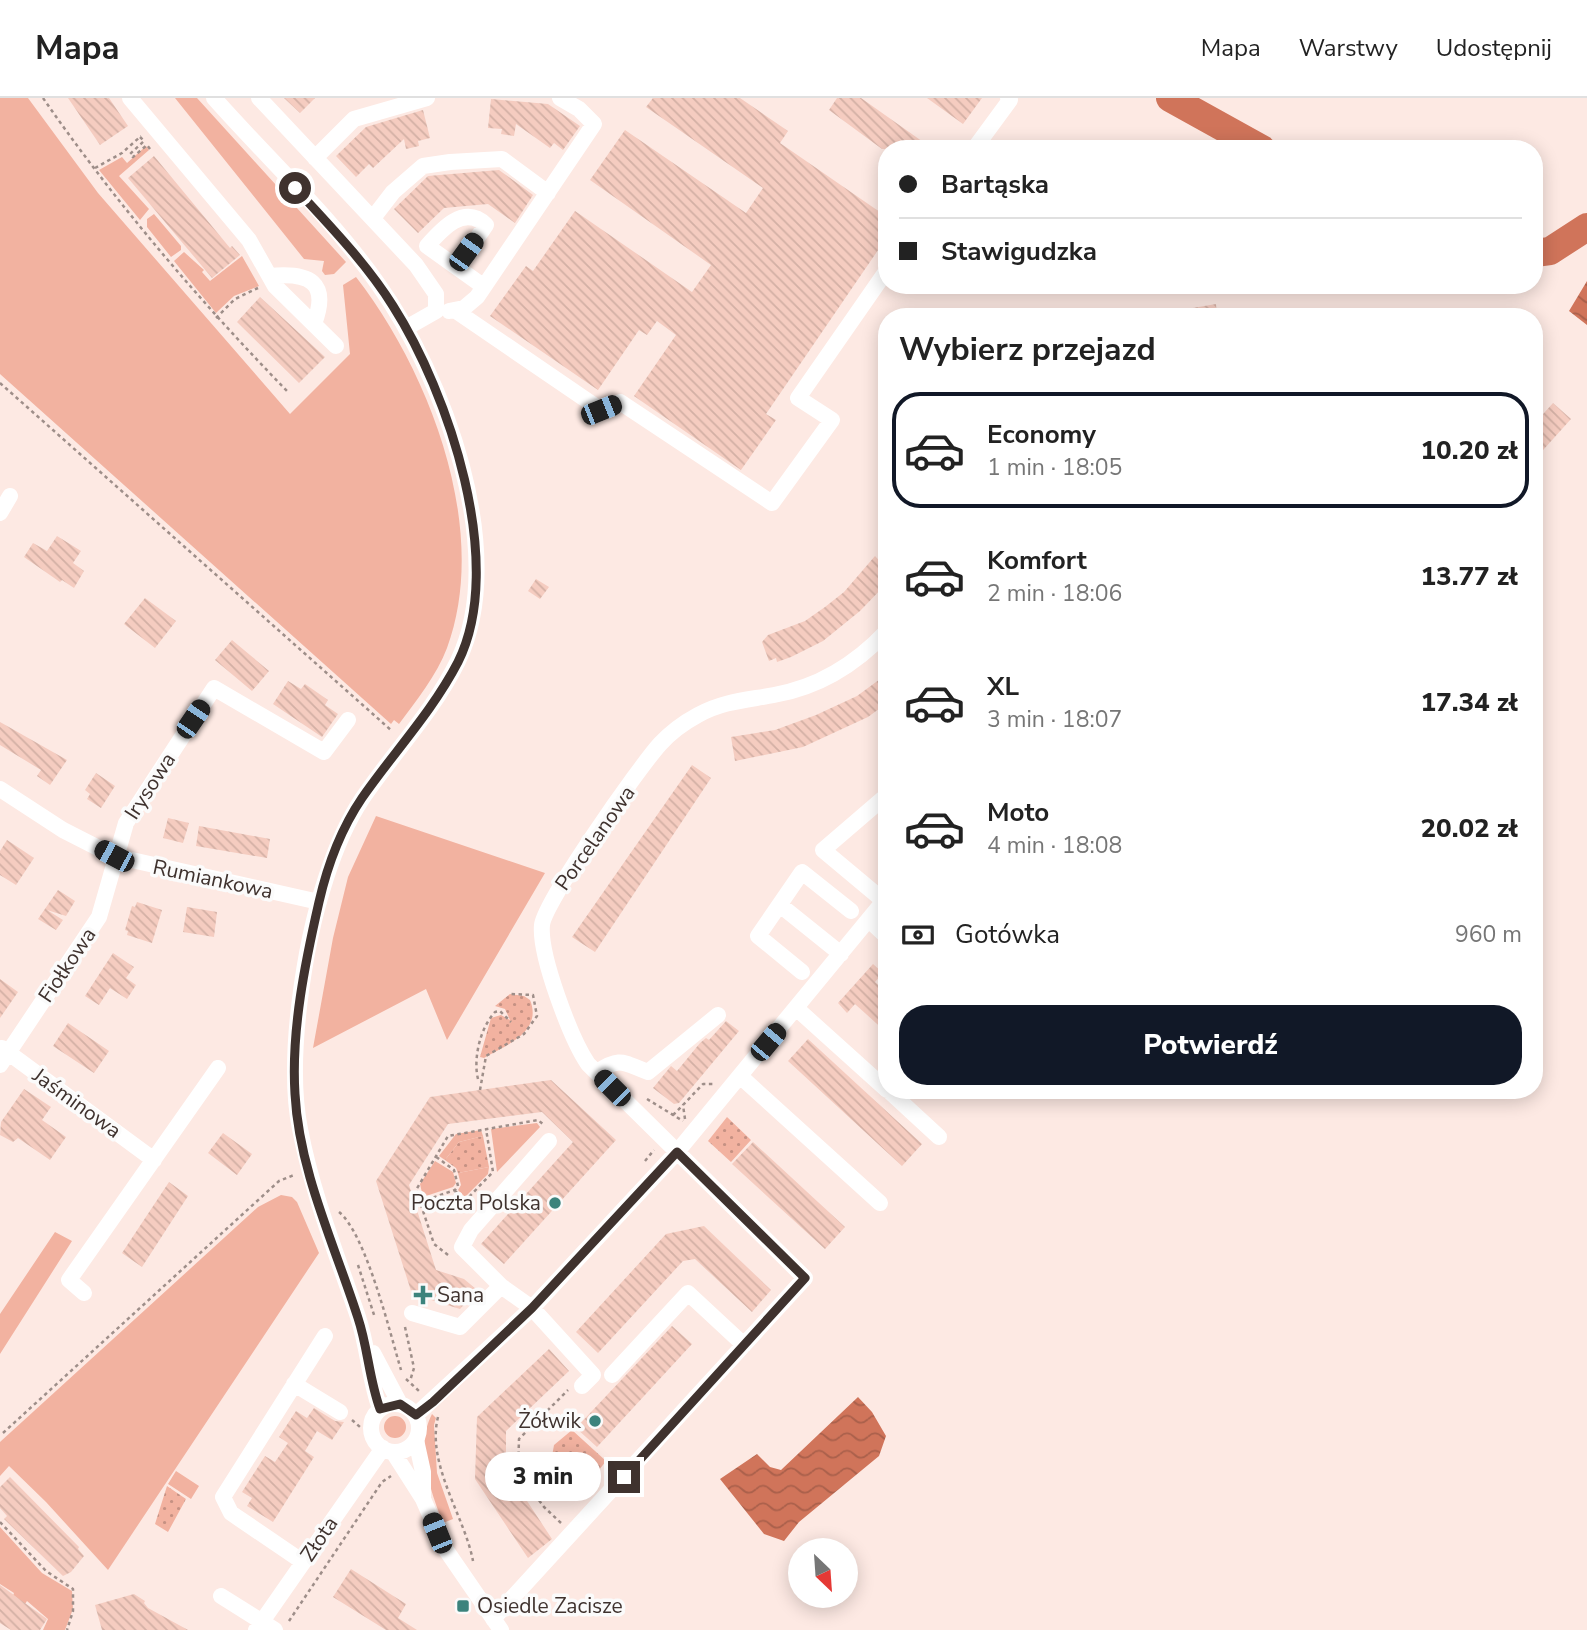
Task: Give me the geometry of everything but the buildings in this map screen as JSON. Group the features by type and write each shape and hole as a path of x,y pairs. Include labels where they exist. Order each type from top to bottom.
{"street":[{"path":"130,98 249,240 267,281 337,346"},
{"path":"215,98 362,263 406,328 433,384 461,467 474,532 476,563 470,620 460,658 405,743 362,799 345,827 319,902 296,1043 295,1094 310,1169 362,1332 380,1409"},
{"path":"260,98 416,265 436,294 436,311"},
{"path":"316,158 354,119 426,98"},
{"path":"406,328 436,311 456,311 469,305 548,193 594,124 579,108 560,98"},
{"path":"981,140 1010,100 1008,98"},
{"path":"373,218 393,192 423,166 450,162 502,159 548,193"},
{"path":"457,267 483,286"},
{"path":"267,281 307,278 315,283 320,296 314,324"},
{"path":"456,311 601,410 620,402 772,503 832,420 798,398 878,283"},
{"path":"0,513 10,496"},
{"name":"Porcelanowa","path":"744,1345 805,1278 597,1072 576,1044 543,950 542,921 562,884 660,744 684,723 720,705 798,690 820,681 853,663 878,639"},
{"name":"Irysowa","path":"114,856 126,823 214,688 324,752 348,720"},
{"name":"Rumiankowa","path":"0,789 63,830 114,856 319,902"},
{"path":"878,803 823,850 878,893"},
{"name":"Fiołkowa","path":"3,1055 99,917 114,856"},
{"path":"802,972 758,936 802,873 852,911"},
{"path":"780,905 841,954"},
{"path":"416,1415 532,1308 677,1152 878,909"},
{"path":"869,920 878,928"},
{"path":"796,1008 878,1082"},
{"path":"597,1072 617,1061 627,1062 648,1072 718,1015"},
{"name":"Jaśminowa","path":"3,1055 155,1160"},
{"path":"84,1293 69,1280 218,1068"},
{"path":"740,1076 880,1203"},
{"path":"897,1099 939,1137"},
{"path":"549,1142 459,1243 501,1286 532,1308 593,1375 577,1386"},
{"path":"409,1315 460,1327 501,1286"},
{"path":"400,1404 380,1409 372,1421 371,1432 388,1450 423,1499 444,1547 497,1624 572,1534 744,1345 688,1293 612,1375"},
{"path":"362,1332 400,1404 416,1415 420,1425 416,1440 423,1472 423,1499"},
{"path":"303,1562 231,1513 223,1497 325,1336"},
{"path":"294,1384 340,1412"},
{"path":"388,1450 406,1449 416,1440"},
{"name":"Złota","path":"267,1628 303,1562 388,1450"},
{"path":"221,1596 267,1628"}],"path":[{"path":"43,98 94,168 216,318 289,393"},
{"path":"94,168 122,153 142,136 144,141 130,154 132,157 147,145 154,153"},
{"path":"216,318 235,299 267,281"},
{"path":"0,383 405,743"},
{"path":"479,1083 486,1056 524,1034 531,1028 537,1016 533,995 510,994"},
{"path":"480,1090 476,1061 488,1019 500,1011 511,1022"},
{"path":"673,1116 703,1084 720,1085"},
{"path":"644,1097 685,1124"},
{"path":"683,1105 685,1124"},
{"path":"685,1124 695,1117"},
{"path":"465,1201 493,1172 486,1129"},
{"path":"645,1161 654,1150 654,1145"},
{"path":"420,1202 455,1190 459,1183 454,1170 435,1156"},
{"path":"3,1433 279,1181 310,1169"},
{"path":"455,1190 482,1217"},
{"path":"331,1205 350,1221 402,1372 424,1393"},
{"path":"409,1315 405,1326 414,1368 410,1382"},
{"path":"384,1340 391,1337"},
{"path":"572,1534 544,1507 518,1472 518,1463 519,1439 577,1386"},
{"path":"441,1410 437,1426 444,1480 452,1508 469,1539 474,1570"},
{"path":"354,1422 360,1427"},
{"path":"267,1628 285,1627 388,1476"},
{"path":"0,1522 46,1571 73,1589 73,1611 67,1630"}],"shaded area":[{"path":"0,98 28,98 98,193 290,414 350,354 343,285 356,277 383,315 428,404 445,453 457,503 462,553 459,602 447,648 432,678 399,724 394,720 391,724 0,374"},
{"path":"175,98 197,98 346,262 334,274 325,275 322,271 324,261 304,259"},
{"path":"146,146 149,150 119,176 149,209 140,220 99,170 122,157 127,163"},
{"path":"154,214 181,246 181,250 171,257 147,227 147,219"},
{"path":"184,252 204,270 202,272 210,281 242,256 259,286 234,296 216,313 174,261"},
{"path":"376,816 545,873 447,1040 426,989 313,1048 333,938 348,877"},
{"path":"510,994 524,996 530,1000 533,1011 531,1021 527,1029 512,1042 484,1058 480,1057 491,1018 501,1015 510,1020 505,1009 495,1006"},
{"path":"727,1117 751,1140 731,1162 708,1141"},
{"path":"537,1123 540,1127 497,1172 491,1129"},
{"path":"481,1130 483,1136 459,1142 445,1160 439,1156 456,1134"},
{"path":"483,1136 489,1167 458,1173 456,1168 445,1160 459,1142"},
{"path":"435,1161 453,1172 456,1183 453,1187 423,1197 420,1184"},
{"path":"489,1167 488,1174 465,1197 458,1190 461,1185 458,1173"},
{"path":"281,1195 292,1197 297,1202 319,1253 108,1570 9,1466 0,1476 0,1442 258,1207"},
{"path":"55,1232 72,1241 0,1354 0,1314"},
{"path":"432,1414 436,1418 434,1425 437,1473 453,1519 443,1523 426,1468 425,1440"},
{"path":"395,1416 403,1419 406,1427 403,1435 395,1438 387,1435 384,1427 387,1419"},
{"path":"572,1430 606,1461 579,1496 551,1462 554,1445"},
{"path":"176,1471 199,1486 191,1499 168,1484"},
{"path":"167,1486 186,1499 168,1532 155,1524"},
{"path":"0,1527 42,1573 72,1591 73,1609 65,1630 43,1630 48,1619 27,1601 25,1604 0,1584"}],"water":[{"path":"1587,281 1587,325 1569,311"},
{"path":"858,1397 872,1412 886,1436 879,1456 799,1522 784,1541 764,1534 720,1479 757,1454 770,1467 781,1470"}],"waterway":[{"path":"1170,98 1246,140"},
{"path":"1543,252 1550,251 1587,227"}],"place":[{"name":"Poczta Polska","path":"555,1203"},
{"name":"Sana","path":"423,1295"},
{"name":"Żółwik","path":"595,1421"},
{"name":"Osiedle Zacisze","path":"463,1606"}],"route":[{"path":"295,188 377,281 416,346 437,396 461,467 474,532 476,563 470,620 460,658 444,687 362,799 345,827 325,881 299,1010 296,1043 295,1094 304,1149 323,1218 359,1322 380,1409 394,1403 406,1406 416,1415 433,1402 532,1308 677,1152 805,1278 624,1477"}]}
